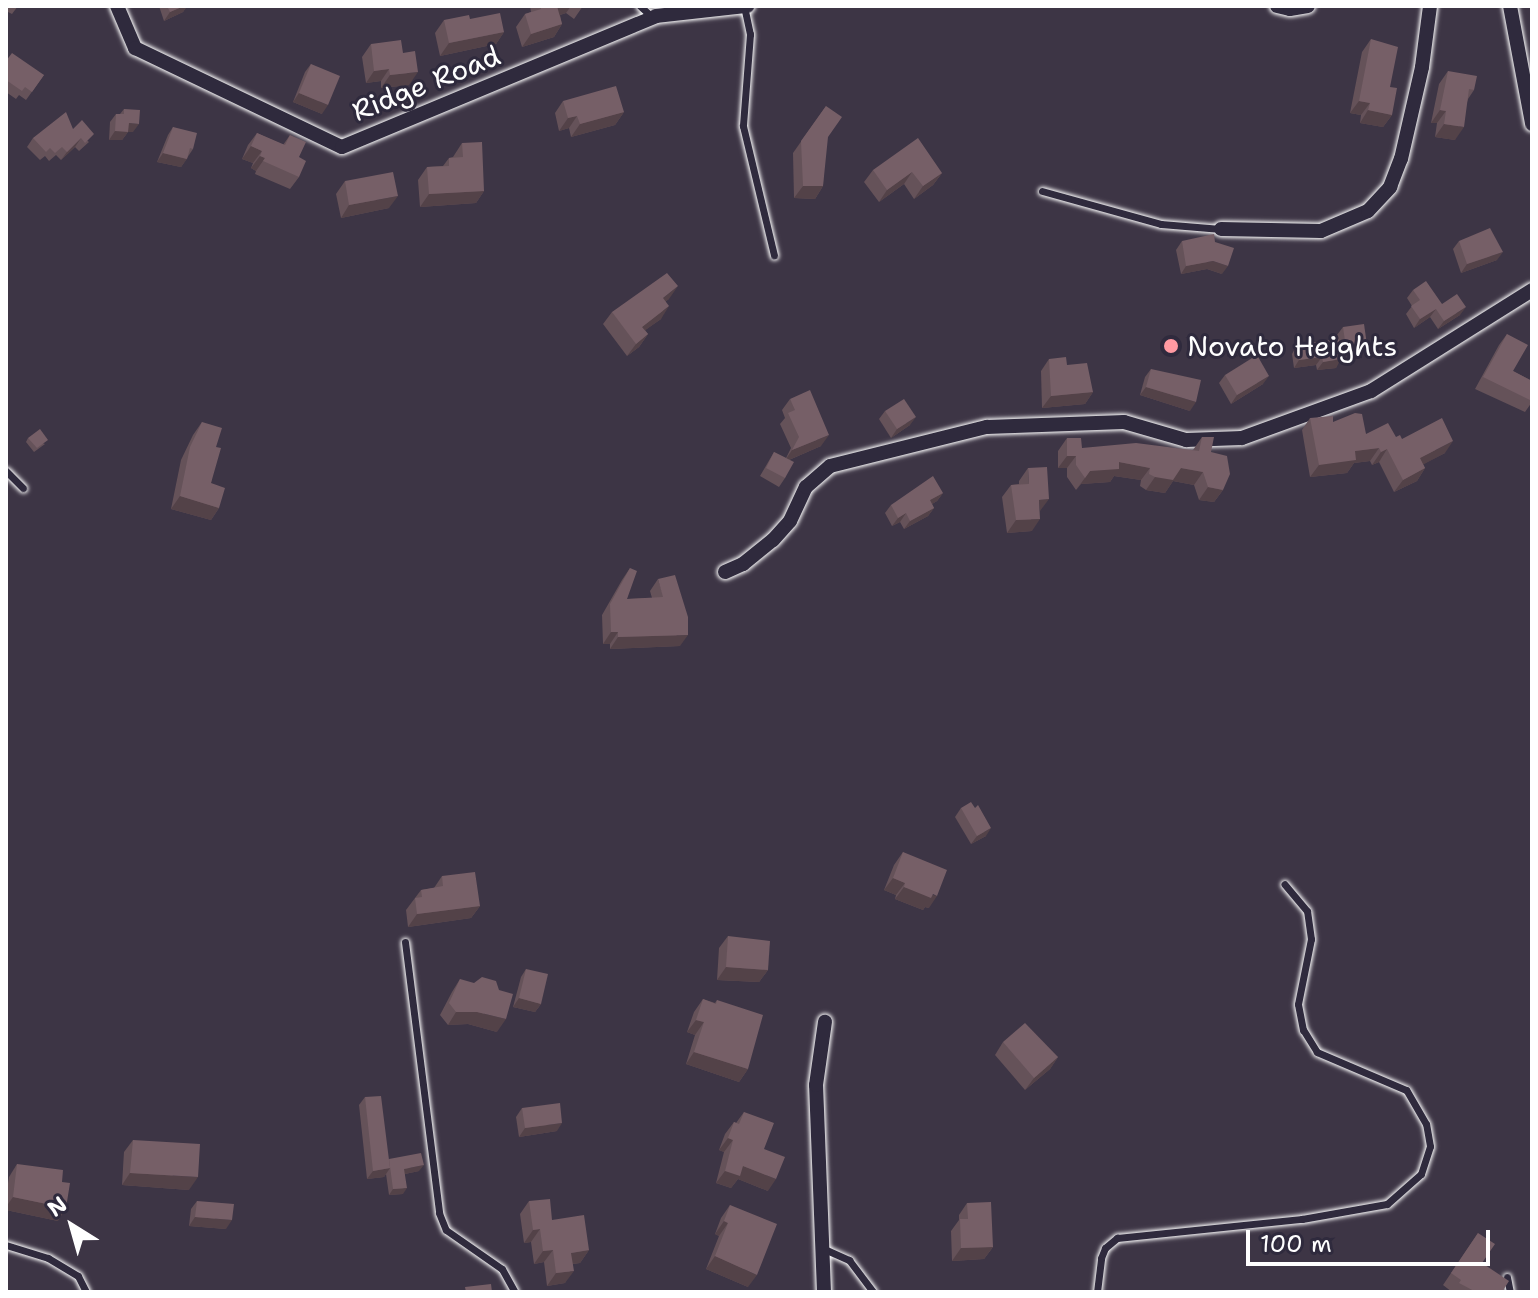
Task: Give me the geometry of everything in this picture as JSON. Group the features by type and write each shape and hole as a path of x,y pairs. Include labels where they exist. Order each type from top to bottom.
{"street":[{"name":"Ridge Road","path":"117,6 135,48 342,147 653,18 746,6"},
{"path":"1277,6 1290,9 1308,6"},
{"path":"1221,229 1321,231 1368,211 1390,187 1401,159 1422,67 1430,6"},
{"path":"1510,6 1532,124"},
{"path":"725,572 743,564 773,540 790,521 806,487 830,466 987,427 1124,422 1186,440 1242,438 1371,391 1532,290"},
{"path":"824,1292 816,1085 825,1022"}],"lane":[{"path":"640,6 653,18"},
{"path":"746,6 750,34 743,126 774,255"},
{"path":"1042,191 1161,224 1221,229"},
{"path":"6,471 23,488"},
{"path":"1097,1292 1101,1258 1105,1248 1117,1238 1302,1219 1387,1204 1421,1174 1430,1146 1426,1124 1406,1090 1317,1052 1303,1030 1298,1004 1311,939 1307,911 1284,884"},
{"path":"405,942 439,1213 446,1230 502,1269 515,1292"},
{"path":"6,1245 48,1258 78,1276 86,1292"},
{"path":"822,1248 849,1260 873,1292"},
{"path":"1507,1277 1510,1292"}],"building":[{"path":"167,6 184,6 170,12"},
{"path":"541,6 557,6 562,24 531,34 525,14 541,9"},
{"path":"500,13 504,32 449,43 444,20"},
{"path":"1371,39 1398,47 1390,87 1397,88 1392,115 1368,110 1370,103 1359,101"},
{"path":"401,40 403,53 415,51 418,72 390,75 389,69 374,71 371,44"},
{"path":"12,53 44,75 32,92 25,87 22,91 6,80 6,61"},
{"path":"311,64 340,76 328,105 299,93"},
{"path":"1448,71 1477,76 1474,90 1469,89 1464,127 1444,124 1446,111 1440,110"},
{"path":"616,86 624,112 580,124 577,116 568,118 563,101"},
{"path":"826,106 842,117 828,137 823,186 803,186 801,141"},
{"path":"124,109 140,110 139,124 129,123 128,132 115,131 116,114 124,114"},
{"path":"66,112 73,129 82,120 94,134 85,143 81,138 67,152 62,147 55,153 50,148 46,152 33,138"},
{"path":"173,127 197,133 187,159 163,153"},
{"path":"257,133 285,145 290,135 306,142 299,157 306,161 299,177 263,161 265,158 260,156 262,151 251,146"},
{"path":"918,138 942,173 923,186 912,172 887,190 873,170"},
{"path":"482,142 484,191 429,194 427,167 449,166 449,158 463,157 462,143"},
{"path":"393,172 398,196 349,205 345,181"},
{"path":"1490,228 1503,252 1467,264 1459,241"},
{"path":"1214,234 1215,242 1234,248 1228,266 1213,261 1186,266 1182,241"},
{"path":"667,273 678,286 663,298 669,306 642,327 648,334 636,344 612,312"},
{"path":"1426,281 1442,304 1457,294 1466,307 1444,321 1436,309 1420,319 1411,306 1420,300 1413,290"},
{"path":"1364,324 1367,345 1346,348 1343,327"},
{"path":"1507,334 1528,345 1513,371 1532,381 1532,401 1483,377"},
{"path":"1339,339 1341,359 1323,362 1322,357 1299,360 1297,345"},
{"path":"1257,355 1269,376 1237,395 1225,375"},
{"path":"1066,357 1067,365 1087,363 1093,392 1051,396 1049,359"},
{"path":"1151,369 1201,380 1196,402 1146,387"},
{"path":"810,390 829,435 792,450 799,437 788,413 795,410 790,399"},
{"path":"904,399 916,417 897,429 885,411"},
{"path":"1355,413 1362,414 1366,434 1388,423 1396,437 1400,435 1402,439 1442,418 1453,441 1420,458 1425,468 1403,480 1387,449 1381,452 1379,448 1355,451 1356,460 1319,465 1310,418 1333,416 1333,422"},
{"path":"202,422 222,428 216,447 221,448 211,483 225,488 219,508 180,496 190,447"},
{"path":"40,429 48,440 37,448 28,438"},
{"path":"1202,437 1214,437 1211,452 1227,456 1230,474 1223,490 1208,487 1203,472 1181,468 1173,480 1149,474 1150,468 1119,462 1119,469 1090,471 1085,478 1076,465 1076,456 1067,456 1067,438 1081,438 1082,448 1136,443 1199,451"},
{"path":"774,452 794,462 785,478 766,468"},
{"path":"1047,467 1049,499 1039,500 1040,519 1016,520 1011,485 1029,484 1028,468"},
{"path":"933,476 943,493 930,500 934,508 910,521 906,513 898,518 891,505"},
{"path":"630,568 637,571 627,599 663,597 658,579 675,575 688,617 688,635 618,637 618,632 611,632 610,604"},
{"path":"971,802 975,808 978,805 991,828 977,836 961,808"},
{"path":"903,852 947,870 937,896 933,894 931,898 904,887 905,883 893,878"},
{"path":"475,872 480,906 417,914 415,898 422,897 421,890 443,886 442,876"},
{"path":"728,936 770,941 768,970 726,967"},
{"path":"526,969 548,974 541,1004 519,998"},
{"path":"482,977 496,981 499,990 513,994 506,1019 477,1012 456,1012 449,1003 460,979 474,983"},
{"path":"703,999 716,1004 717,1000 763,1015 748,1069 694,1052 704,1022 696,1020"},
{"path":"1025,1023 1058,1057 1034,1078 1003,1042"},
{"path":"381,1096 390,1168 373,1171 365,1097"},
{"path":"560,1103 562,1123 525,1128 522,1108"},
{"path":"744,1112 774,1123 764,1149 785,1157 776,1179 743,1166 740,1176 725,1171 733,1140 728,1138 734,1122 739,1124"},
{"path":"133,1140 200,1144 198,1177 130,1173"},
{"path":"421,1153 424,1165 404,1169 407,1188 393,1189 389,1159"},
{"path":"17,1164 63,1170 62,1182 70,1183 66,1208 13,1197"},
{"path":"550,1199 552,1220 584,1215 589,1250 571,1253 574,1271 556,1273 553,1250 543,1251 540,1229 533,1230 529,1201"},
{"path":"197,1201 234,1204 232,1220 195,1217"},
{"path":"991,1202 993,1247 961,1248 960,1219 968,1219 967,1203"},
{"path":"730,1205 777,1224 757,1275 715,1256 728,1223 724,1221"},
{"path":"1478,1233 1495,1244 1482,1263 1509,1281 1502,1292 1476,1292 1459,1283 1461,1280 1451,1273"},
{"path":"491,1284 492,1292 466,1292 465,1287"}],"place":[{"name":"Novato Heights","path":"1171,346"}]}
